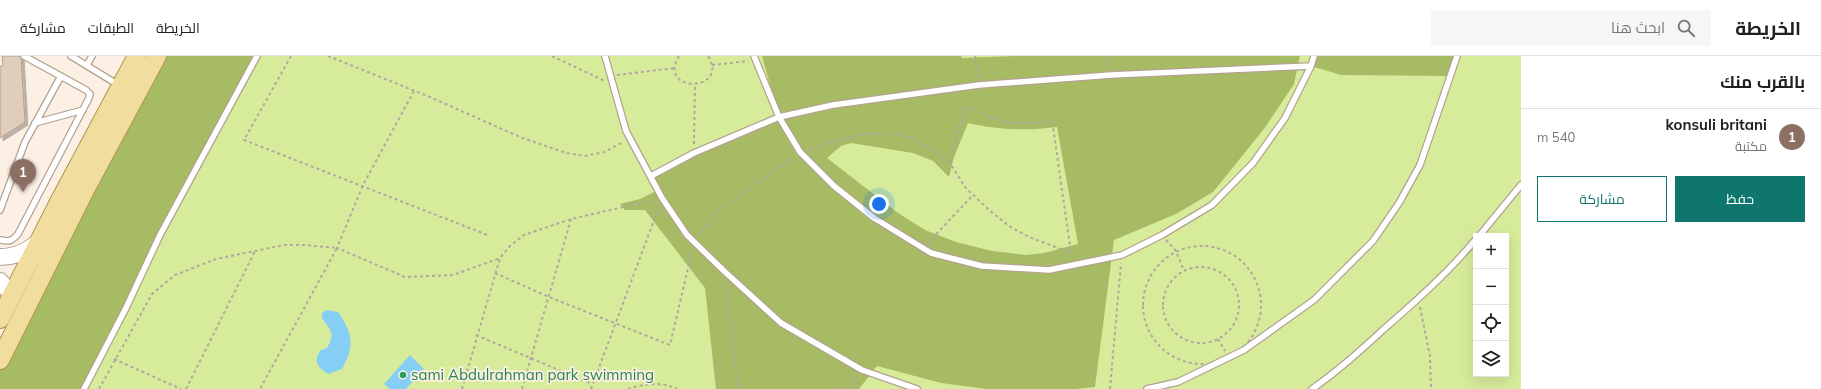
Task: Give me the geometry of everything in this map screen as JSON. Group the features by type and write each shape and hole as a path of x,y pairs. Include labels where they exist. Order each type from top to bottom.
{"main road":[{"path":"0,319 58,204 137,56"},
{"path":"0,360 89,183 157,56"}],"street":[{"path":"0,257 21,253 32,248 40,240"},
{"path":"0,281 11,296"}],"lane":[{"path":"0,240 8,242 13,240 18,234 90,94 86,90 24,56"},
{"path":"71,56 112,81"},
{"path":"86,65 92,56"},
{"path":"84,389 126,308 160,234 258,56"},
{"path":"606,56 612,85 626,131 662,198 687,235 781,323 862,370 917,389"},
{"path":"755,58 779,117 800,152 834,186 874,218 931,253 982,266 1049,270 1122,255 1162,235 1212,205 1253,163 1285,118 1312,66 1314,56"},
{"path":"1148,389 1178,382 1244,350 1314,300 1374,240 1399,203 1420,165 1457,56"},
{"path":"651,176 694,153 779,117 834,105 979,85 1111,75 1312,66"},
{"path":"0,210 25,142 61,76"},
{"path":"36,123 83,110"},
{"path":"1481,233 1521,185"},
{"path":"1312,389 1333,374 1419,299 1457,262 1473,243"}],"path":[{"path":"291,56 244,140 490,236"},
{"path":"328,56 520,137 566,153 585,156 591,155 604,152 630,139"},
{"path":"552,56 612,85"},
{"path":"678,56 675,68 676,74 684,83 695,85 706,81 711,71 712,65 708,56"},
{"path":"975,56 979,85"},
{"path":"1109,56 1111,75"},
{"path":"712,65 755,58"},
{"path":"610,76 675,68"},
{"path":"694,153 695,85"},
{"path":"260,389 337,248 363,186 414,91"},
{"path":"950,163 966,107 995,119 1008,122 1025,124 1052,120 1071,253"},
{"path":"496,272 549,297 670,344 694,240 715,213 800,152 864,134 895,134 916,139 950,163 959,178 974,196 1008,226 1029,237 1071,253 1095,260"},
{"path":"923,248 974,196"},
{"path":"99,389 152,294 175,275 216,259 284,245 304,245 337,248 405,277 453,275 500,258 524,235 572,219 662,198"},
{"path":"591,389 662,198"},
{"path":"522,389 572,219"},
{"path":"1162,235 1176,251 1184,271"},
{"path":"1200,246 1212,246 1224,250 1245,264 1258,284 1261,309 1259,321 1248,343 1228,358 1206,364 1183,360 1163,349 1149,330 1143,308 1146,285 1158,265 1176,251 1200,246"},
{"path":"186,389 255,250"},
{"path":"1110,389 1122,255"},
{"path":"462,389 476,335 500,258"},
{"path":"1192,268 1209,268 1224,275 1235,288 1239,304 1236,321 1225,334 1218,339 1204,343 1189,341 1176,334 1166,322 1163,307 1164,293 1172,280 1184,271 1192,268"},
{"path":"724,271 738,389"},
{"path":"1419,299 1430,356 1431,389"},
{"path":"476,335 592,384"},
{"path":"1218,339 1228,358"},
{"path":"114,360 181,389"},
{"path":"847,389 862,370"},
{"path":"628,389 645,383 670,386 677,389"}],"green space":[{"path":"163,56 257,56 172,212 84,389 0,389 0,360"},
{"path":"178,56 1521,56 1521,389 8,389"},
{"path":"762,56 961,56 962,58 1015,56 1300,56 1294,84 1264,129 1213,192 1176,214 1114,240 1095,387 1076,389 987,389 941,383 877,366 859,389 716,389 705,288 645,210 625,210 620,204 640,199 658,190 651,176 694,153 779,117","holes":["968,123 1012,129 1057,127 1078,244 1044,253 1026,255 992,251 956,242 925,230 898,213 827,158 841,146 851,143 913,153 933,161 949,177 954,157"]},
{"path":"1314,56 1457,56 1451,76 1341,75 1311,66"}],"water":[{"path":"326,310 338,312 347,327 350,340 349,353 342,369 328,374 321,369 317,363 317,357 321,350 327,348 331,339 331,332 322,318 322,313"},
{"path":"410,355 424,369 406,389 390,389 384,384"}],"building":[{"path":"2,56 21,56 25,122 0,138 0,66 3,66"}],"place":[{"name":"konsuli britani","path":"23,192"},
{"name":"sami Abdulrahman park swimming","path":"403,375"}]}
